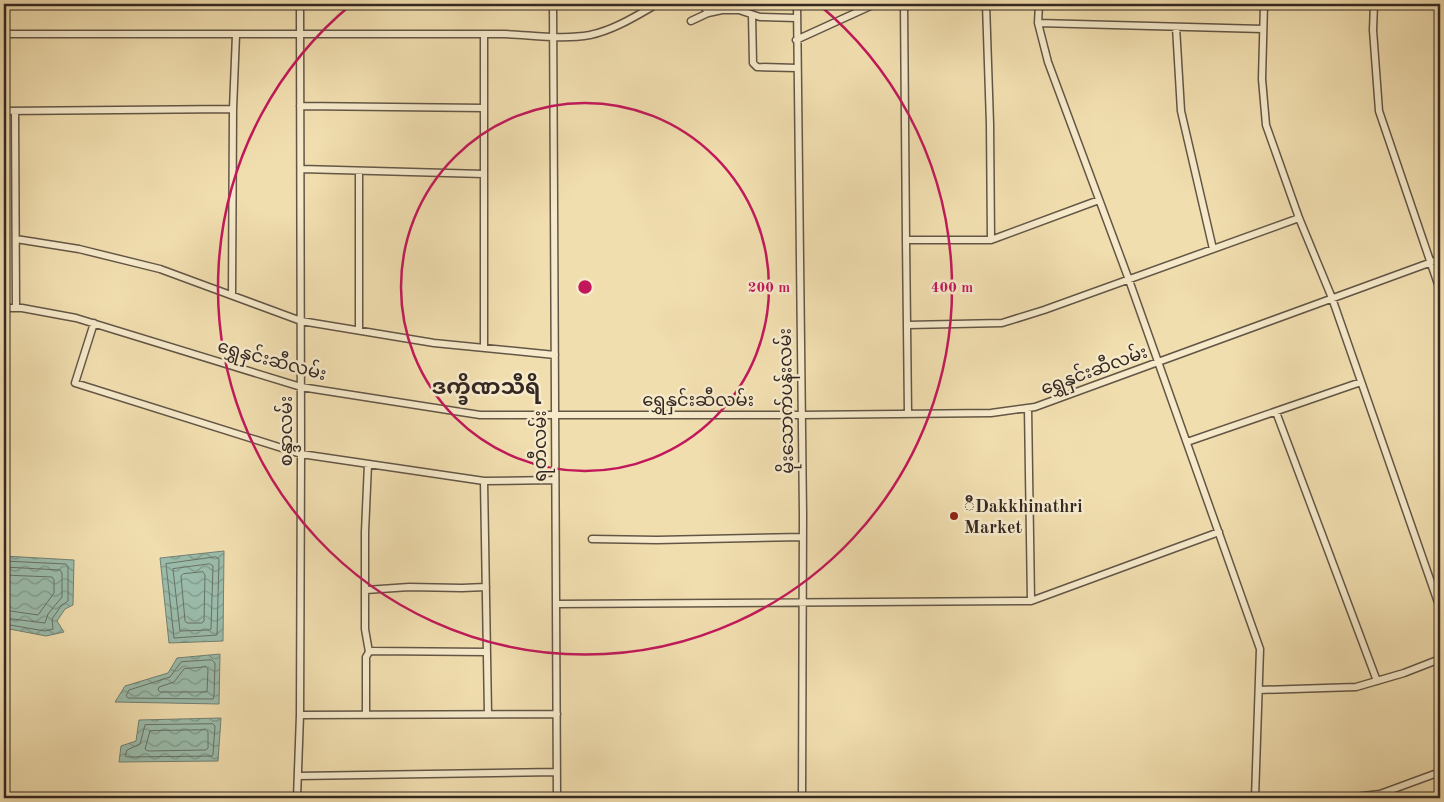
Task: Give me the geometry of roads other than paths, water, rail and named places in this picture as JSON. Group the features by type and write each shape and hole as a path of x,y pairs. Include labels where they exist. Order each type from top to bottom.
{"street":[{"name":"စန္ဒာလမ်း","path":"297,798 300,715 302,454 300,4"},
{"name":"ရတီလမ်း","path":"553,4 557,798"},
{"path":"4,34 484,34 554,37 590,35 624,23 657,4"},
{"path":"703,4 708,13"},
{"name":"မိုးသောက်ပန်းလမ်း","path":"797,4 803,537 802,798"},
{"path":"796,40 875,4"},
{"path":"904,4 908,413"},
{"path":"986,4 991,240"},
{"path":"1038,4 1038,23 1048,62 1159,363 1260,649 1255,798"},
{"path":"1264,4 1262,79 1266,125 1332,298 1440,608"},
{"path":"1374,4 1373,30 1379,111 1440,290"},
{"path":"691,21 708,13 722,10 739,10 752,15 796,18"},
{"path":"752,15 753,63 757,67 797,68"},
{"path":"1038,23 1263,29"},
{"path":"1176,27 1181,111 1214,249"},
{"path":"484,34 484,348"},
{"path":"232,295 233,109 236,35"},
{"path":"300,106 484,108"},
{"path":"4,111 233,109"},
{"path":"15,111 16,308"},
{"path":"300,169 484,174"},
{"path":"359,171 359,330"},
{"path":"906,240 991,240 1099,200"},
{"path":"908,325 1002,323 1044,310 1300,218"},
{"path":"16,239 80,249 160,270 301,321 434,343 555,356"},
{"name":"ရွှေနှင်းဆီလမ်း","path":"4,308 16,308 76,318 301,387 480,415 991,413 1035,407 1440,260"},
{"path":"94,323 75,383 302,454 484,481 555,480"},
{"path":"1187,442 1361,382"},
{"path":"1028,408 1031,601"},
{"path":"1276,412 1377,681"},
{"path":"366,714 366,657 369,652 365,629 365,532 368,464"},
{"path":"484,481 488,714"},
{"path":"556,604 1031,601 1219,532"},
{"path":"592,539 657,540 803,537"},
{"path":"366,590 410,587 486,587"},
{"path":"369,652 487,652"},
{"path":"1259,690 1356,687 1404,673 1440,659"},
{"path":"300,715 557,714"},
{"path":"298,776 557,772"},
{"path":"4,797 1345,798 1380,794 1440,772"}],"water":[{"path":"224,551 223,641 169,643 160,558"},
{"path":"4,556 74,560 73,605 65,609 57,621 64,632 46,636 4,628"},
{"path":"220,654 219,704 115,702 125,686 168,673 177,658"},
{"path":"221,718 218,761 119,762 121,746 136,741 139,720"}],"place":[{"name":"ီDakkhinathri Market","path":"954,516"}],"district":[{"name":"ဒက္ခိဏသီရိ","path":"486,386"}]}
